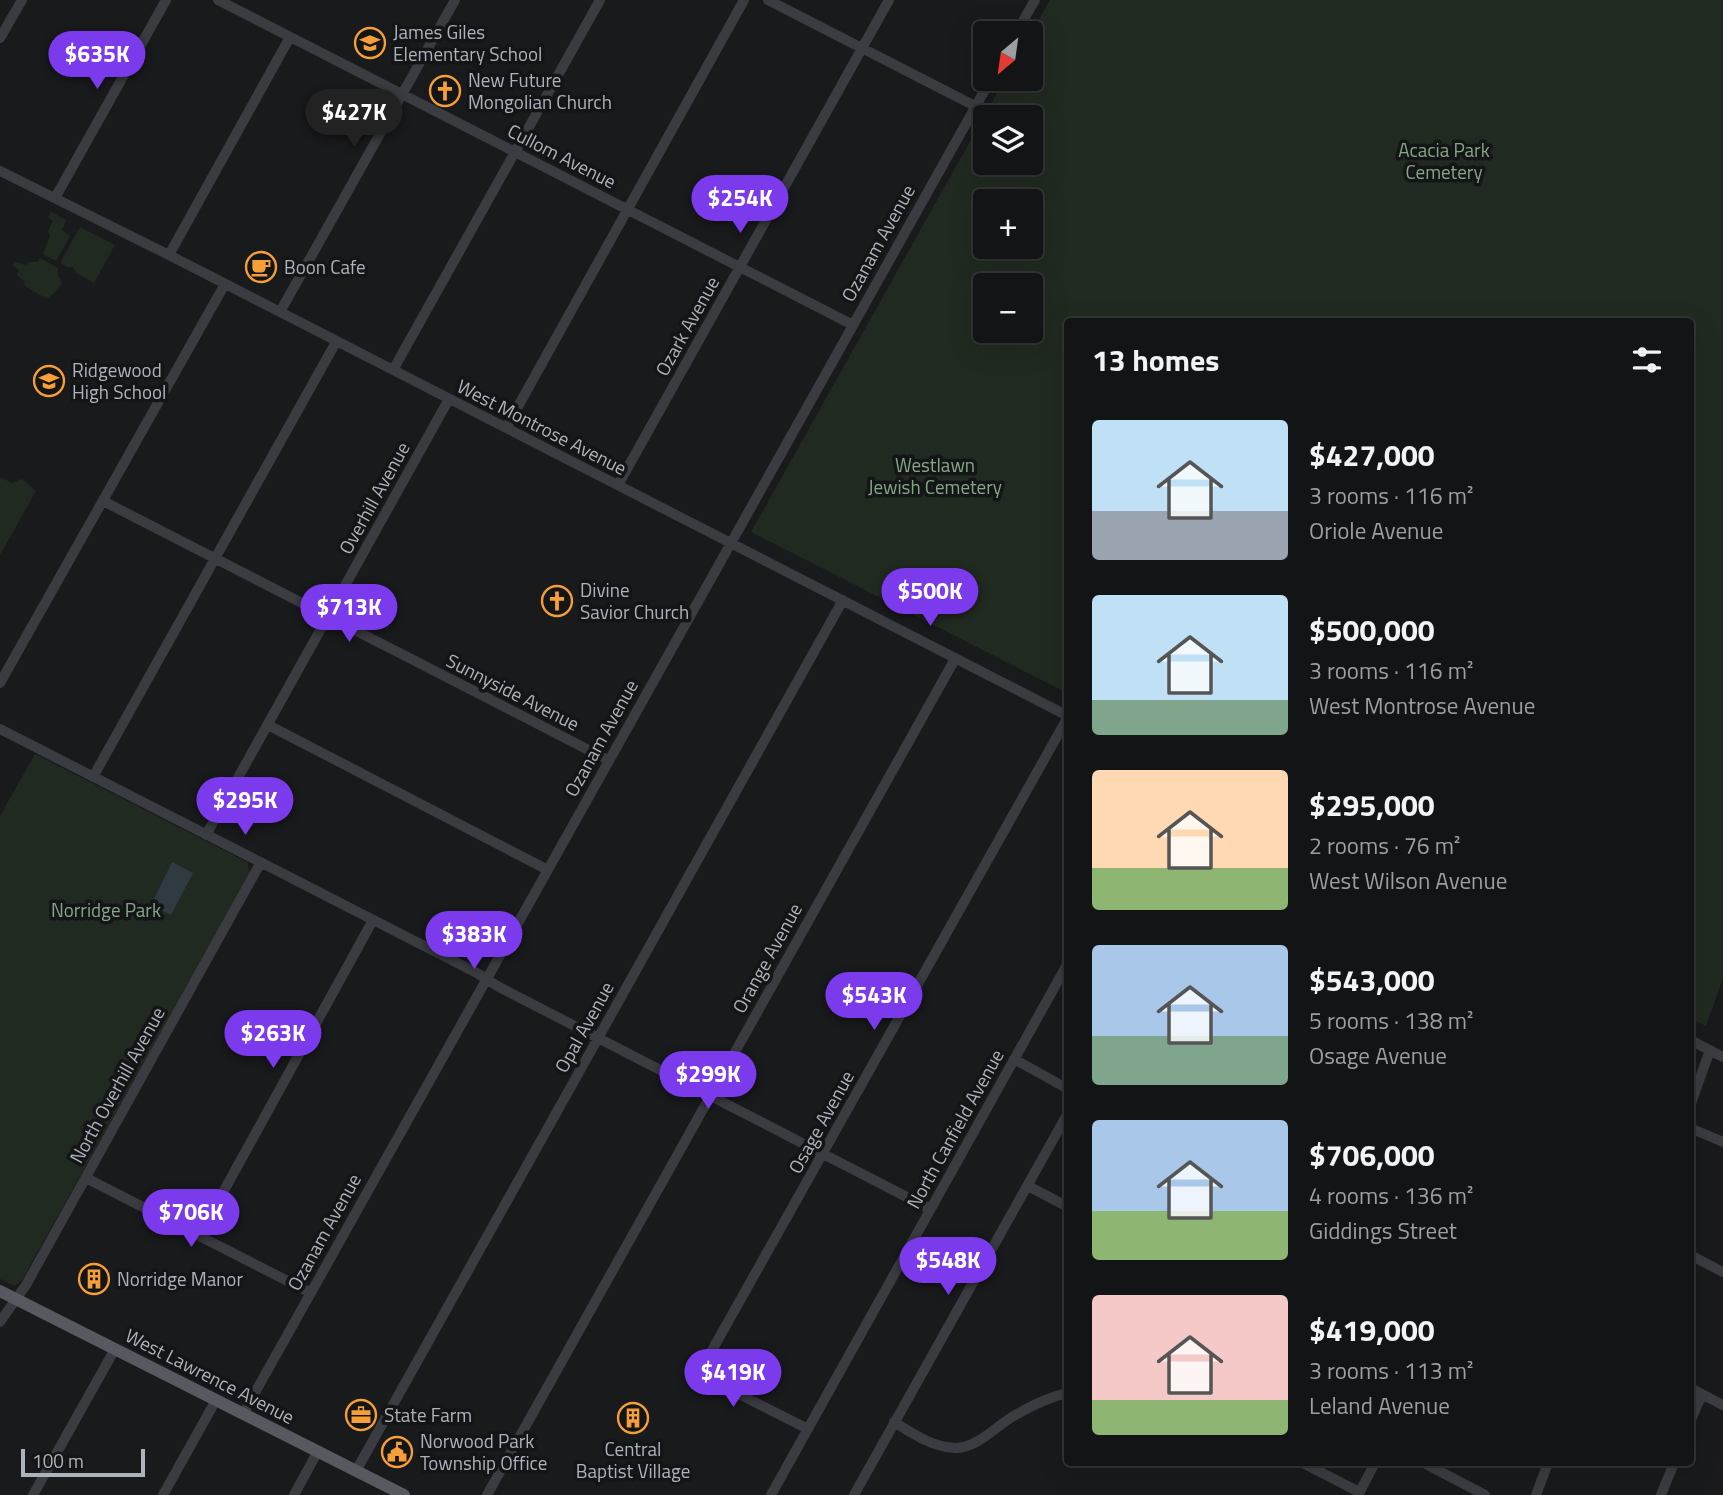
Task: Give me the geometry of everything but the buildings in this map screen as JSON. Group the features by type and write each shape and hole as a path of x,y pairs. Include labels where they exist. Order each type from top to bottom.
{"main road":[{"name":"West Lawrence Avenue","path":"0,1291 404,1495"}],"street":[{"path":"0,38 22,0"},
{"path":"55,198 166,0"},
{"name":"Cullom Avenue","path":"218,0 853,325"},
{"path":"280,312 455,0"},
{"path":"393,370 600,0"},
{"path":"506,428 744,0"},
{"path":"768,0 973,105"},
{"name":"Ozark Avenue","path":"618,485 889,0"},
{"path":"1023,21 1035,0"},
{"path":"169,255 290,37"},
{"name":"Ozanam Avenue","path":"243,1414 973,110"},
{"name":"West Montrose Avenue","path":"0,171 731,542 1064,715"},
{"path":"0,683 225,284"},
{"path":"93,777 336,342"},
{"name":"Overhill Avenue","path":"206,835 449,399"},
{"name":"Sunnyside Avenue","path":"103,501 608,760"},
{"name":"Opal Avenue","path":"356,1471 843,600"},
{"name":"Orange Avenue","path":"487,1495 955,659"},
{"name":"Osage Avenue","path":"807,1429 713,1381 704,1372 706,1361 1064,724"},
{"path":"268,725 548,870"},
{"path":"0,729 930,1209"},
{"name":"North Overhill Avenue","path":"0,1322 27,1284 261,862"},
{"path":"199,1236 373,920"},
{"name":"North Canfield Avenue","path":"771,1495 1064,970"},
{"path":"1694,1042 1723,1057"},
{"path":"1694,1095 1710,1050"},
{"path":"1014,1059 1064,1086"},
{"path":"854,1495 1064,1120"},
{"path":"1694,1130 1723,1142"},
{"path":"86,1178 311,1293"},
{"path":"1028,1186 1064,1205"},
{"path":"1694,1257 1723,1272"},
{"path":"33,1495 115,1349"},
{"path":"1694,1390 1723,1405"},
{"path":"894,1422 932,1443 955,1448 967,1447 1028,1408 1064,1394"},
{"path":"1694,1413 1702,1394"},
{"path":"163,1495 216,1400"},
{"path":"293,1495 318,1451"},
{"path":"1308,1466 1358,1494 1373,1466"},
{"path":"1430,1466 1485,1495"},
{"path":"1536,1495 1547,1466"},
{"path":"1661,1495 1673,1466"}],"green space":[{"path":"1050,0 1723,0 1723,978 1706,1026 1694,1020 1694,318 1064,318 1064,691 751,532 973,136 973,175 1043,175 1043,105 990,105 998,91 1043,91 1043,21 1038,21"},
{"path":"51,212 66,220 62,230 70,236 56,261 43,254 53,221 48,217"},
{"path":"80,227 115,245 94,283 76,273 73,267 60,263"},
{"path":"40,258 58,268 58,276 62,282 47,299 25,286 24,281 17,275 19,270 13,266 15,262 27,265 29,262 38,262"},
{"path":"0,477 12,483 22,479 36,491 0,555"},
{"name":"Norridge Park","path":"35,754 247,862 250,872 22,1280 15,1286 0,1279 0,816"}],"shaded area":[{"path":"172,862 193,873 171,915 151,905"}],"place":[{"name":"James Giles Elementary School","path":"370,43"},
{"name":"New Future Mongolian Church","path":"445,91"},
{"name":"Boon Cafe","path":"261,267"},
{"name":"Ridgewood High School","path":"49,381"},
{"name":"Divine Savior Church","path":"557,601"},
{"name":"Norridge Manor","path":"94,1279"},
{"name":"State Farm","path":"361,1415"},
{"name":"Central Baptist Village","path":"633,1418"},
{"name":"Norwood Park Township Office","path":"397,1452"}],"park label":[{"name":"Acacia Park Cemetery","path":"1444,161"},
{"name":"Westlawn Jewish Cemetery","path":"935,476"}]}
